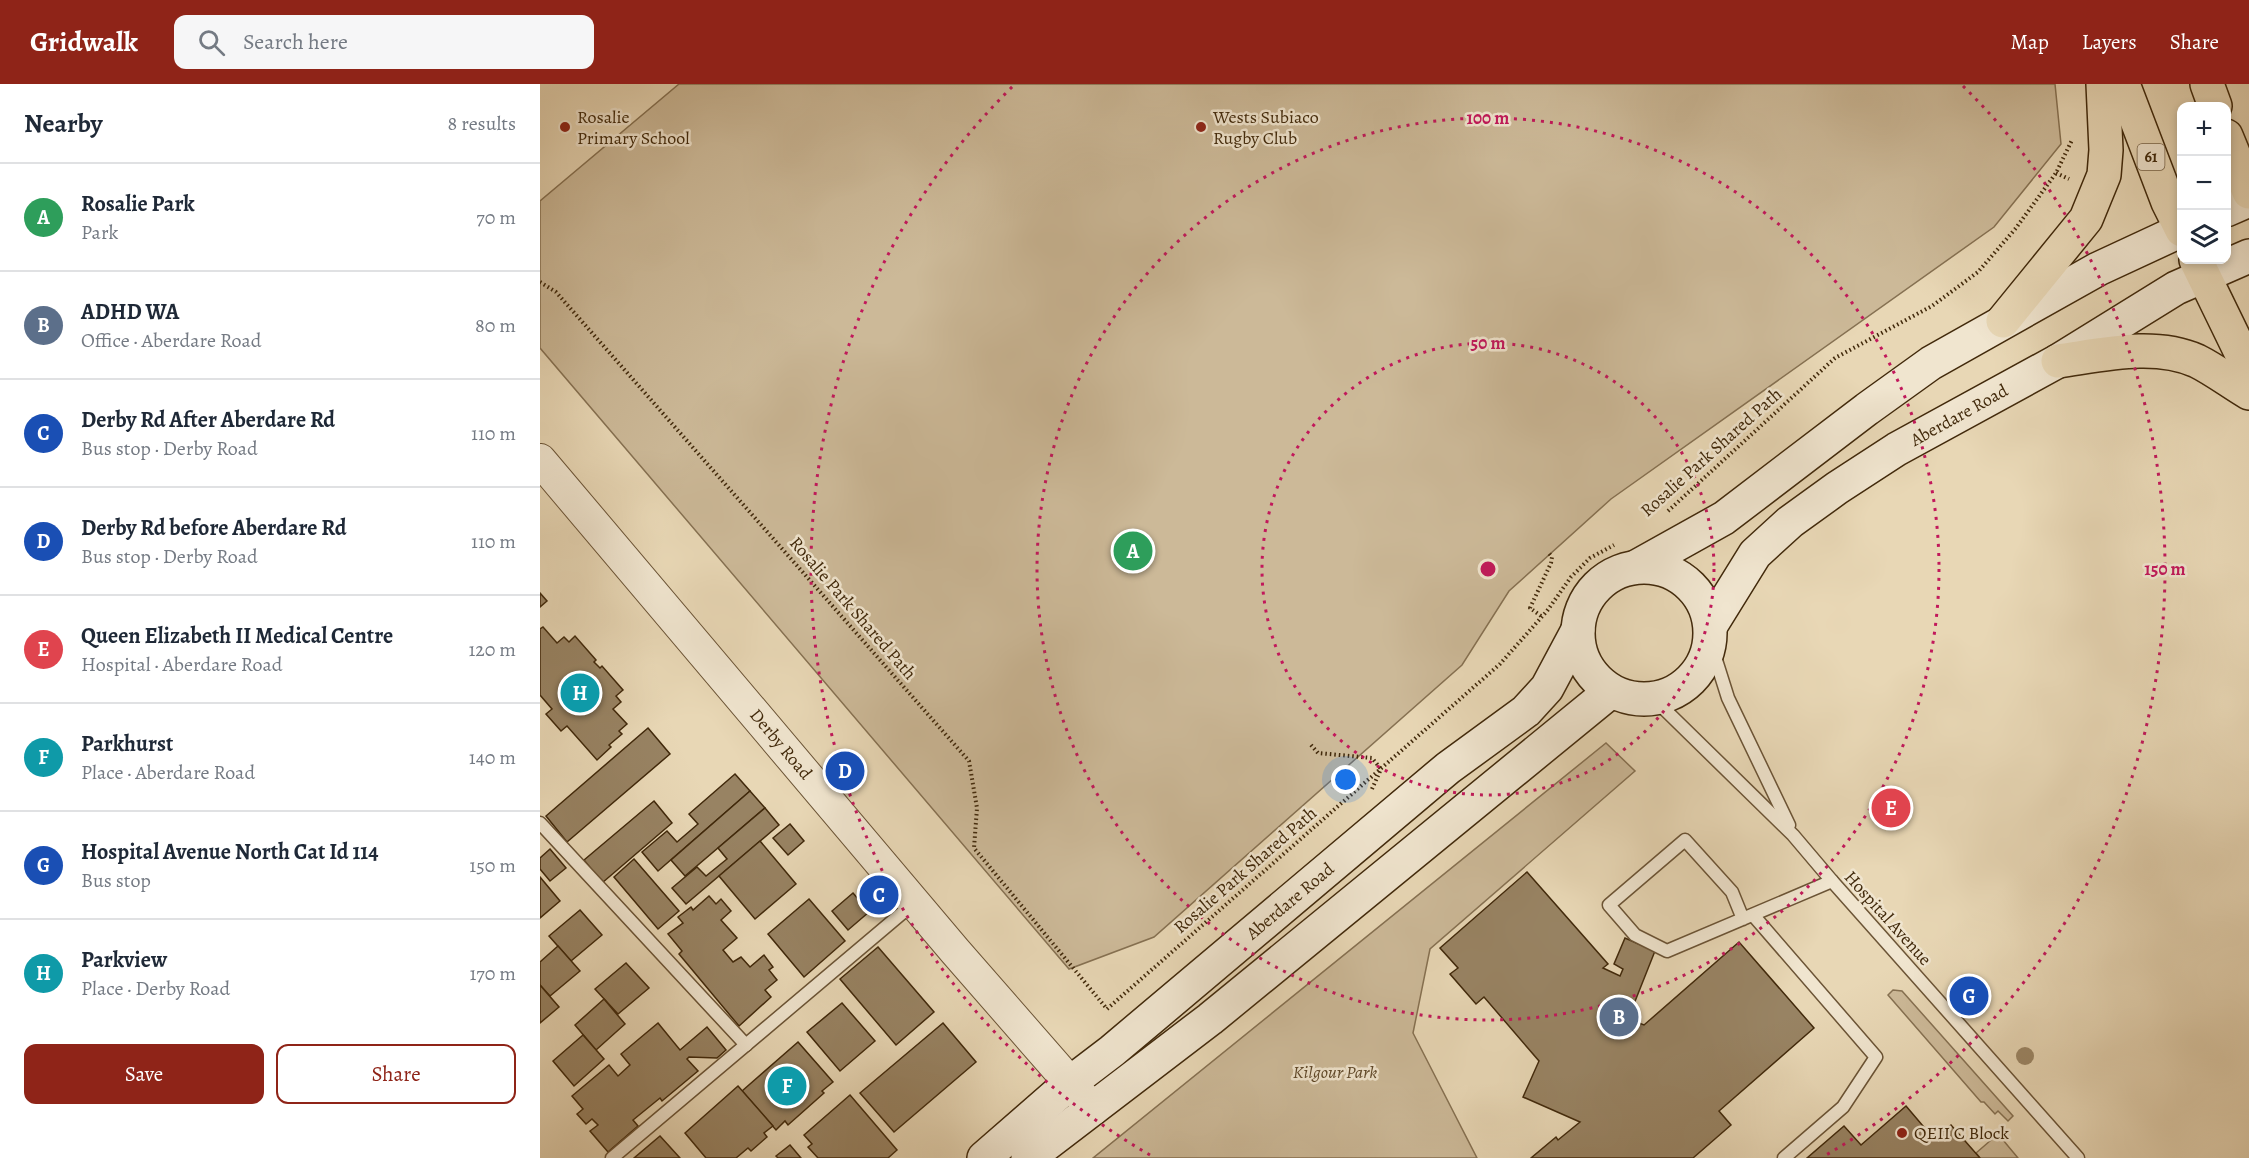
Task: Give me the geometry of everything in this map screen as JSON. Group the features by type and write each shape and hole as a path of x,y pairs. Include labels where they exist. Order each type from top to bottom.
{"main road":[{"path":"2004,321 2086,219 2104,175 2106,150 2103,84"},
{"name":"61","path":"2123,84 2177,221"},
{"path":"2207,84 2214,102"},
{"path":"2231,148 2249,192"},
{"path":"2231,208 2249,200"},
{"path":"1629,554 1678,575 1694,588 1705,605 1711,633 1704,662 1692,679 1674,692 1654,699 1638,700 1611,691 1596,680 1579,648 1578,630 1581,611 1590,595 1603,581 1619,571 1629,554 1724,518 1931,363 2098,269 2177,232"},
{"name":"Aberdare Road","path":"1711,633 1755,554 1790,522 1897,449 2058,361 2176,288 2200,267 2249,256"},
{"path":"2200,267 2249,369"},
{"path":"2058,361 2126,351 2169,353 2196,361 2249,393"},
{"name":"Aberdare Road","path":"984,1158 1070,1083 1112,1051 1448,768 1526,711 1547,688 1578,630"},
{"path":"1028,1158 1210,1019 1611,691"}],"street":[{"name":"Derby Road","path":"540,460 915,903 1093,1109"}],"lane":[{"name":"Hospital Avenue","path":"1711,633 1728,698 1793,835"},
{"name":"Hospital Avenue","path":"1654,699 1793,835 2078,1158"},
{"path":"540,823 746,1045"},
{"path":"1784,1158 1843,1107 1876,1057 1748,917 1732,892 1685,840 1609,905 1635,935 1667,951 1748,917 1832,881"},
{"path":"612,1158 915,903"}],"path":[{"name":"Rosalie Park Shared Path","path":"1667,512 1835,358 1932,306 1978,272 2016,228 2056,173 2074,136"},
{"name":"Rosalie Park Shared Path","path":"540,282 556,292 969,760 977,808 974,848 1107,1009 1500,664 1590,558 1629,554"},
{"path":"1541,616 1530,608 1551,563 1552,557 1548,552"},
{"path":"1311,745 1318,753 1372,758 1381,769"}],"green space":[{"path":"679,84 2055,84 2061,144 1994,227 1611,499 1509,591 1462,665 1154,937 1069,969 540,348 540,201"},
{"name":"Kilgour Park","path":"1606,743 1635,771 1430,949 1413,1033 1477,1158 1093,1158"},
{"path":"1893,990 1902,991 2013,1116 2008,1121 1998,1111 1995,1114 1984,1102 1981,1102 1888,995"},
{"path":"1998,1134 2018,1158 1980,1158 1976,1153"}],"building":[{"path":"540,593 547,601 540,607"},
{"path":"543,627 557,643 564,637 569,642 575,636 596,660 594,662 600,668 602,666 623,690 616,696 621,702 613,709 627,724 619,731 622,734 597,760 567,726 561,731 546,714 552,709 540,695 540,629"},
{"path":"648,728 670,754 567,842 546,816"},
{"path":"735,774 750,791 658,871 642,852 667,831 677,842 698,824 689,814"},
{"path":"750,791 765,808 685,876 671,860"},
{"path":"654,801 672,823 602,883 584,860"},
{"path":"765,808 779,825 686,904 672,888 697,867 706,876 727,859 718,848"},
{"path":"790,824 804,841 788,855 773,838"},
{"path":"760,841 796,884 755,919 719,876"},
{"path":"550,849 566,868 550,881 540,869 540,858"},
{"path":"634,859 679,911 658,929 614,877"},
{"path":"1527,872 1608,964 1603,968 1620,976 1623,969 1614,964 1625,938 1655,951 1628,1019 1644,1025 1739,942 1814,1028 1719,1111 1731,1125 1693,1158 1531,1158 1556,1137 1558,1140 1580,1122 1523,1097 1539,1061 1484,997 1476,1004 1450,974 1458,968 1440,948"},
{"path":"540,877 560,901 540,918"},
{"path":"853,893 869,912 848,930 832,911"},
{"path":"709,896 716,904 721,899 731,911 721,920 737,938 723,950 733,962 741,957 750,967 764,955 773,967 769,970 777,980 765,990 771,997 739,1026 679,954 682,951 668,934 683,923 678,917 691,907 693,910"},
{"path":"809,899 845,941 804,977 768,934"},
{"path":"580,910 602,935 571,961 549,936"},
{"path":"558,946 580,971 550,996 540,985 540,962"},
{"path":"878,947 934,1012 896,1045 840,979"},
{"path":"626,963 649,988 618,1014 595,989"},
{"path":"540,985 559,1007 540,1023"},
{"path":"604,999 625,1024 596,1050 575,1025"},
{"path":"842,1003 875,1041 840,1071 807,1032"},
{"path":"658,1023 680,1050 707,1027 726,1050 717,1058 689,1057 687,1059 698,1071 662,1101 660,1098 633,1120 638,1126 608,1152 590,1131 598,1125 592,1119 586,1124 577,1114 583,1109 572,1096 609,1065 618,1076 630,1065 621,1054"},
{"path":"943,1023 976,1062 894,1132 860,1093"},
{"path":"583,1035 604,1059 574,1086 553,1061"},
{"path":"798,1042 833,1082 788,1125 785,1121 776,1130 742,1091"},
{"path":"738,1086 773,1126 764,1133 767,1137 751,1151 748,1148 736,1158 706,1158 685,1133"},
{"path":"850,1095 897,1150 888,1158 818,1158 808,1147 812,1144 804,1135"},
{"name":"QEII C Block","path":"1906,1106 1934,1139 1951,1125 1980,1158 1807,1158 1844,1126 1861,1145"},
{"path":"660,1136 680,1158 634,1158"},
{"path":"790,1145 801,1158 778,1158 776,1156"}],"place":[{"name":"Rosalie Primary School","path":"565,127"},
{"name":"Wests Subiaco Rugby Club","path":"1201,127"},
{"name":"Rosalie Park","path":"1133,551"},
{"name":"Parkview","path":"580,693"},
{"name":"Derby Rd before Aberdare Rd","path":"845,771"},
{"name":"Queen Elizabeth II Medical Centre","path":"1891,808"},
{"name":"Derby Rd After Aberdare Rd","path":"879,895"},
{"name":"Hospital Avenue North Cat Id 114","path":"1969,996"},
{"name":"ADHD WA","path":"1619,1017"},
{"name":"Parkhurst","path":"787,1086"},
{"name":"QEII C Block","path":"1902,1133"}]}
